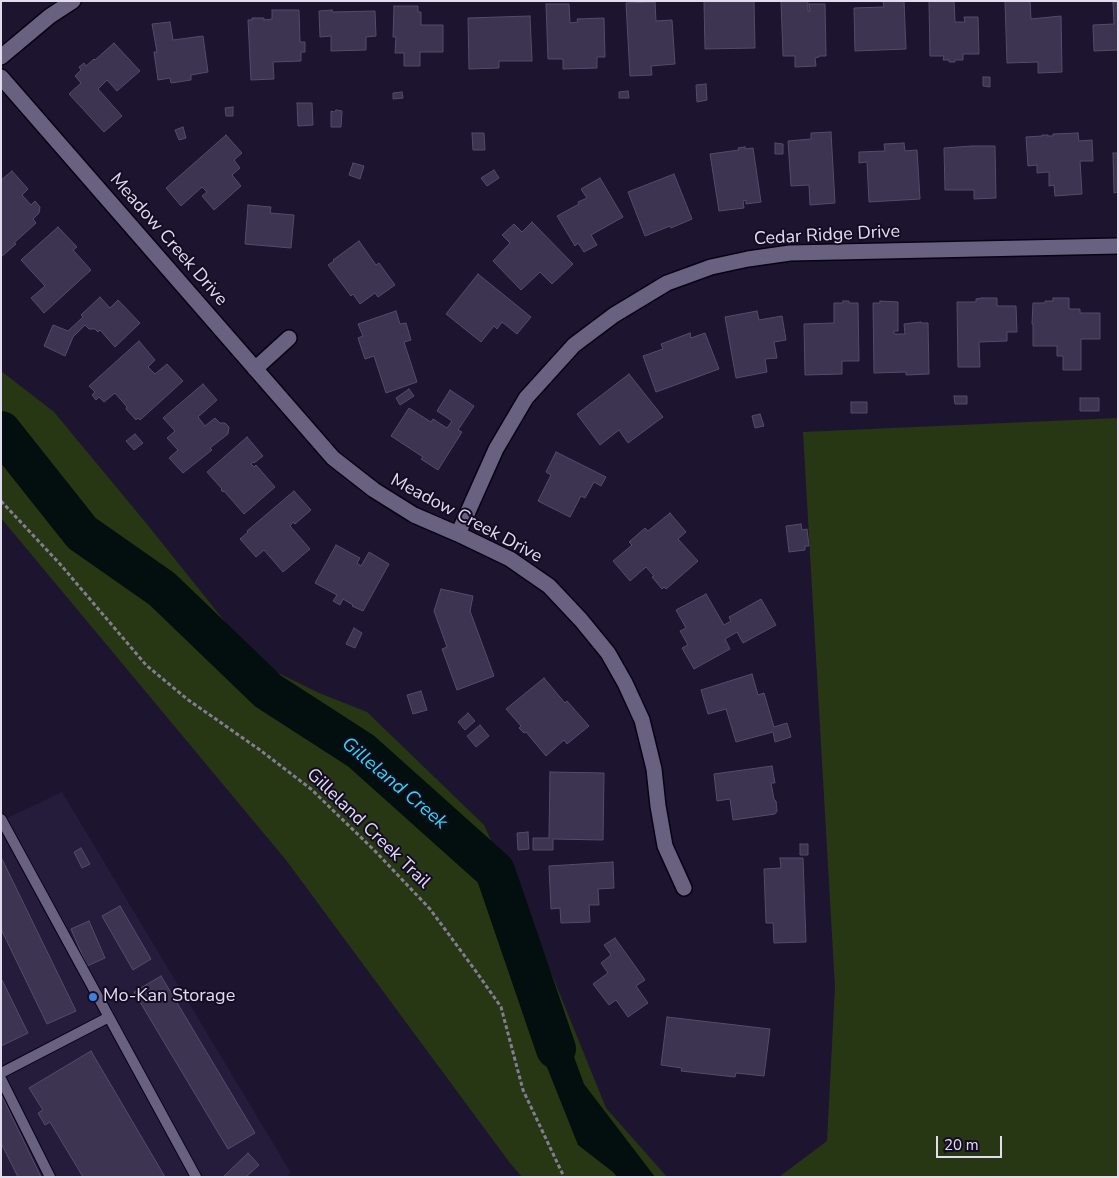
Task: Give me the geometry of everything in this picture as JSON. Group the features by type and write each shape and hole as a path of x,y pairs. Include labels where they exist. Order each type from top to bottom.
{"street":[{"path":"1,57 50,16 73,1"},
{"name":"Meadow Creek Drive","path":"1,77 333,458 374,490 414,515 510,560 548,586 581,620 608,653 625,683 642,720 654,769 665,846 684,888"},
{"name":"Cedar Ridge Drive","path":"458,534 496,449 526,398 574,345 614,315 667,283 711,267 790,253 1118,246"},
{"path":"255,369 289,338"}],"lane":[{"path":"1,819 196,1177"},
{"path":"1,1073 109,1017"},
{"path":"1,1079 50,1177"}],"path":[{"name":"Gilleland Creek Trail","path":"1,501 60,564 146,665 187,699 260,750 310,789 375,851 430,909 501,1007 523,1090 564,1177"}],"shaded area":[{"name":"Mo-Kan Storage","path":"62,792 291,1173 286,1177 3,1177 1,1172 1,821"},
{"path":"519,997 553,1000 584,1084 655,1177 617,1177 578,1145"}],"green space":[{"path":"1,371 54,412 258,663 319,693 367,712 484,825 546,960 606,1108 667,1177 522,1177 510,1163 286,860 1,518"},
{"path":"1118,418 1118,1177 779,1177 827,1141 835,987 803,432"}],"building":[{"path":"704,1 754,1 755,48 705,49"},
{"path":"781,1 808,1 808,11 810,11 809,4 825,4 826,56 815,58 816,66 795,67 795,56 783,56"},
{"path":"883,1 904,1 906,49 855,51 854,8 884,7"},
{"path":"929,1 954,1 955,22 965,22 964,17 978,17 979,54 963,54 963,60 955,60 955,62 943,60 944,56 930,56"},
{"path":"1005,1 1030,1 1031,19 1061,16 1062,72 1038,73 1038,62 1007,63"},
{"path":"655,2 656,21 672,20 675,64 651,66 652,75 630,76 626,3"},
{"path":"1113,2 1118,2 1118,50 1094,51 1093,25 1114,24"},
{"path":"546,4 569,4 570,23 578,22 577,19 604,18 605,57 597,57 597,68 563,69 563,59 548,59"},
{"path":"394,6 418,6 418,12 421,12 421,25 443,25 443,52 420,52 420,66 404,66 404,53 395,53 396,37 393,37"},
{"path":"272,10 299,10 300,42 305,42 305,52 301,52 301,61 273,62 274,79 251,80 248,20 252,20 252,18 272,19"},
{"path":"332,10 332,12 375,11 376,36 366,37 366,50 331,51 331,36 320,37 319,11"},
{"path":"530,16 532,61 499,61 499,68 469,69 468,18"},
{"path":"170,22 173,40 203,36 208,72 191,75 191,80 171,83 170,78 158,80 154,52 157,52 152,24"},
{"path":"114,43 140,71 117,91 107,80 98,89 122,116 104,132 69,94 81,83 75,76 81,70 79,67 84,63 86,66 95,60"},
{"path":"983,77 990,77 990,87 983,86"},
{"path":"706,84 707,100 697,102 696,85"},
{"path":"628,91 629,98 619,98 619,92"},
{"path":"402,92 403,98 393,99 393,93"},
{"path":"297,103 312,103 313,125 298,126"},
{"path":"233,107 233,116 226,116 225,108"},
{"path":"336,110 342,111 341,127 331,127 331,111 334,112"},
{"path":"183,127 186,138 179,140 175,130"},
{"path":"831,132 835,203 810,205 809,185 791,186 788,141 811,139 811,133"},
{"path":"472,133 484,133 485,150 473,150"},
{"path":"1078,133 1079,141 1092,140 1093,161 1080,161 1082,194 1055,196 1054,185 1049,186 1049,172 1037,173 1037,165 1028,166 1026,137"},
{"path":"226,135 242,153 234,160 240,168 232,175 241,186 214,210 202,196 207,192 202,187 181,206 166,188"},
{"path":"775,143 783,144 783,154 775,154"},
{"path":"904,143 905,151 917,150 920,199 869,202 867,162 859,163 859,152 885,151 884,144"},
{"path":"995,146 996,198 974,199 974,190 945,190 944,148"},
{"path":"745,147 745,149 753,148 761,202 746,204 746,200 743,201 744,208 719,211 710,154 739,150 738,148"},
{"path":"1113,153 1118,153 1118,192 1114,193"},
{"path":"353,163 364,166 360,179 349,175"},
{"path":"494,170 499,178 487,186 481,178"},
{"path":"12,171 28,189 22,195 31,205 35,201 40,207 39,213 33,219 36,223 1,257 1,180"},
{"path":"674,174 692,219 645,236 628,192"},
{"path":"600,178 623,217 591,235 597,245 584,252 578,243 575,246 557,216 587,198 581,189"},
{"path":"248,205 271,207 270,213 294,215 291,248 245,244"},
{"path":"532,222 573,264 552,284 540,272 521,290 493,261 510,243 502,235 514,224 522,232"},
{"path":"58,227 77,247 73,250 91,270 44,313 31,298 45,286 21,260"},
{"path":"359,241 376,265 379,263 395,285 378,297 375,293 360,304 353,294 351,296 328,265"},
{"path":"478,274 531,317 517,334 502,322 497,329 494,326 481,342 446,314"},
{"path":"100,297 110,308 118,300 140,323 115,347 100,330 98,332 95,329 89,329 85,325 73,337 65,356 44,346 53,325 68,331"},
{"path":"997,298 997,306 1016,306 1017,332 1007,332 1007,341 979,342 980,367 958,367 957,302 976,302 976,299"},
{"path":"1053,298 1069,298 1069,309 1080,309 1080,313 1100,313 1100,339 1081,339 1081,370 1063,370 1063,356 1057,356 1057,346 1033,346 1033,303 1053,301"},
{"path":"843,301 858,303 859,361 842,361 842,374 805,375 804,324 834,323 834,303 843,303"},
{"path":"880,301 898,302 898,331 894,331 894,334 905,334 904,324 928,323 929,374 906,375 906,372 874,373 873,303 880,303"},
{"path":"396,311 400,324 406,323 411,340 404,342 417,382 386,393 374,356 365,359 358,338 363,336 358,324"},
{"path":"757,311 759,320 782,316 786,340 774,342 777,358 765,359 767,372 736,378 725,317"},
{"path":"690,333 691,338 705,333 719,369 656,392 643,356 663,349 661,344"},
{"path":"139,341 155,360 148,367 155,374 167,364 183,381 140,420 138,418 136,420 115,393 104,402 99,397 96,400 92,395 95,392 89,386"},
{"path":"629,374 663,417 628,443 619,430 600,445 577,414"},
{"path":"203,384 217,400 198,417 205,426 215,418 220,423 225,423 229,427 228,434 210,448 212,450 183,473 169,458 178,450 167,438 175,431 163,418"},
{"path":"409,389 414,396 400,405 396,398"},
{"path":"450,390 474,406 458,430 462,432 438,470 421,459 423,457 391,436 409,408 431,422 433,419 447,428 452,421 437,411"},
{"path":"954,396 967,396 967,404 955,404"},
{"path":"1080,398 1099,398 1099,411 1080,411"},
{"path":"851,402 867,402 867,413 851,413"},
{"path":"760,414 764,426 755,428 752,416"},
{"path":"135,434 143,443 134,450 126,441"},
{"path":"247,437 263,456 251,464 254,467 256,465 275,487 244,514 207,472"},
{"path":"556,452 606,477 601,486 594,482 585,498 581,496 570,517 538,501 551,475 546,472"},
{"path":"294,491 311,510 290,526 310,549 283,572 264,550 256,557 240,539"},
{"path":"670,513 686,532 678,539 698,561 666,589 664,587 662,589 646,567 630,581 613,561 632,545 629,542 645,528 648,531"},
{"path":"801,524 802,530 807,529 809,546 805,546 805,550 789,552 786,526"},
{"path":"336,545 360,558 357,563 361,566 369,552 389,564 363,611 343,599 340,605 333,601 337,595 315,583"},
{"path":"441,589 473,596 470,611 494,676 457,690 442,649 447,647 434,611"},
{"path":"706,594 724,625 731,621 729,617 761,599 776,625 743,643 737,632 725,639 730,649 694,669 682,648 688,645 680,631 686,628 676,610"},
{"path":"354,628 362,633 355,648 346,644"},
{"path":"752,674 758,695 764,693 774,727 787,723 791,737 775,742 773,732 736,742 726,709 708,714 701,690"},
{"path":"544,678 565,703 567,701 589,726 567,744 564,740 546,756 526,732 524,733 519,728 521,726 506,709"},
{"path":"421,691 427,710 413,714 407,695"},
{"path":"468,713 475,721 465,730 458,722"},
{"path":"480,725 489,736 476,747 467,736"},
{"path":"772,766 775,783 771,783 777,811 775,814 733,820 730,799 717,801 714,774"},
{"path":"550,772 604,773 603,840 553,839 553,850 533,850 533,838 549,838"},
{"path":"528,832 529,849 518,850 517,833"},
{"path":"800,844 808,844 808,855 800,855"},
{"path":"81,848 90,864 82,868 74,852"},
{"path":"1,857 76,1011 47,1024 1,929"},
{"path":"780,858 803,858 806,942 774,943 773,923 766,923 764,869 781,868"},
{"path":"613,862 614,888 598,889 599,905 589,905 590,922 561,923 560,908 551,909 549,866"},
{"path":"120,906 151,959 133,970 102,916"},
{"path":"89,921 105,958 87,966 71,929"},
{"path":"615,938 645,980 636,986 648,1003 628,1017 616,1000 609,1005 593,984 608,973 601,963 611,955 604,945"},
{"path":"161,976 255,1133 228,1149 134,992"},
{"path":"1,978 28,1033 1,1046"},
{"path":"667,1017 770,1029 764,1076 736,1073 735,1077 681,1071 682,1068 661,1065"},
{"path":"91,1051 165,1177 83,1177 50,1122 45,1125 38,1113 43,1110 29,1088"},
{"path":"1,1094 41,1177 18,1177 1,1143"},
{"path":"248,1153 259,1165 246,1177 223,1177"}],"waterway":[{"name":"Gilleland Creek","path":"1,431 82,533 162,589 268,691 361,751 495,871 556,1049"}],"place":[{"name":"Mo-Kan Storage","path":"93,997"}]}
